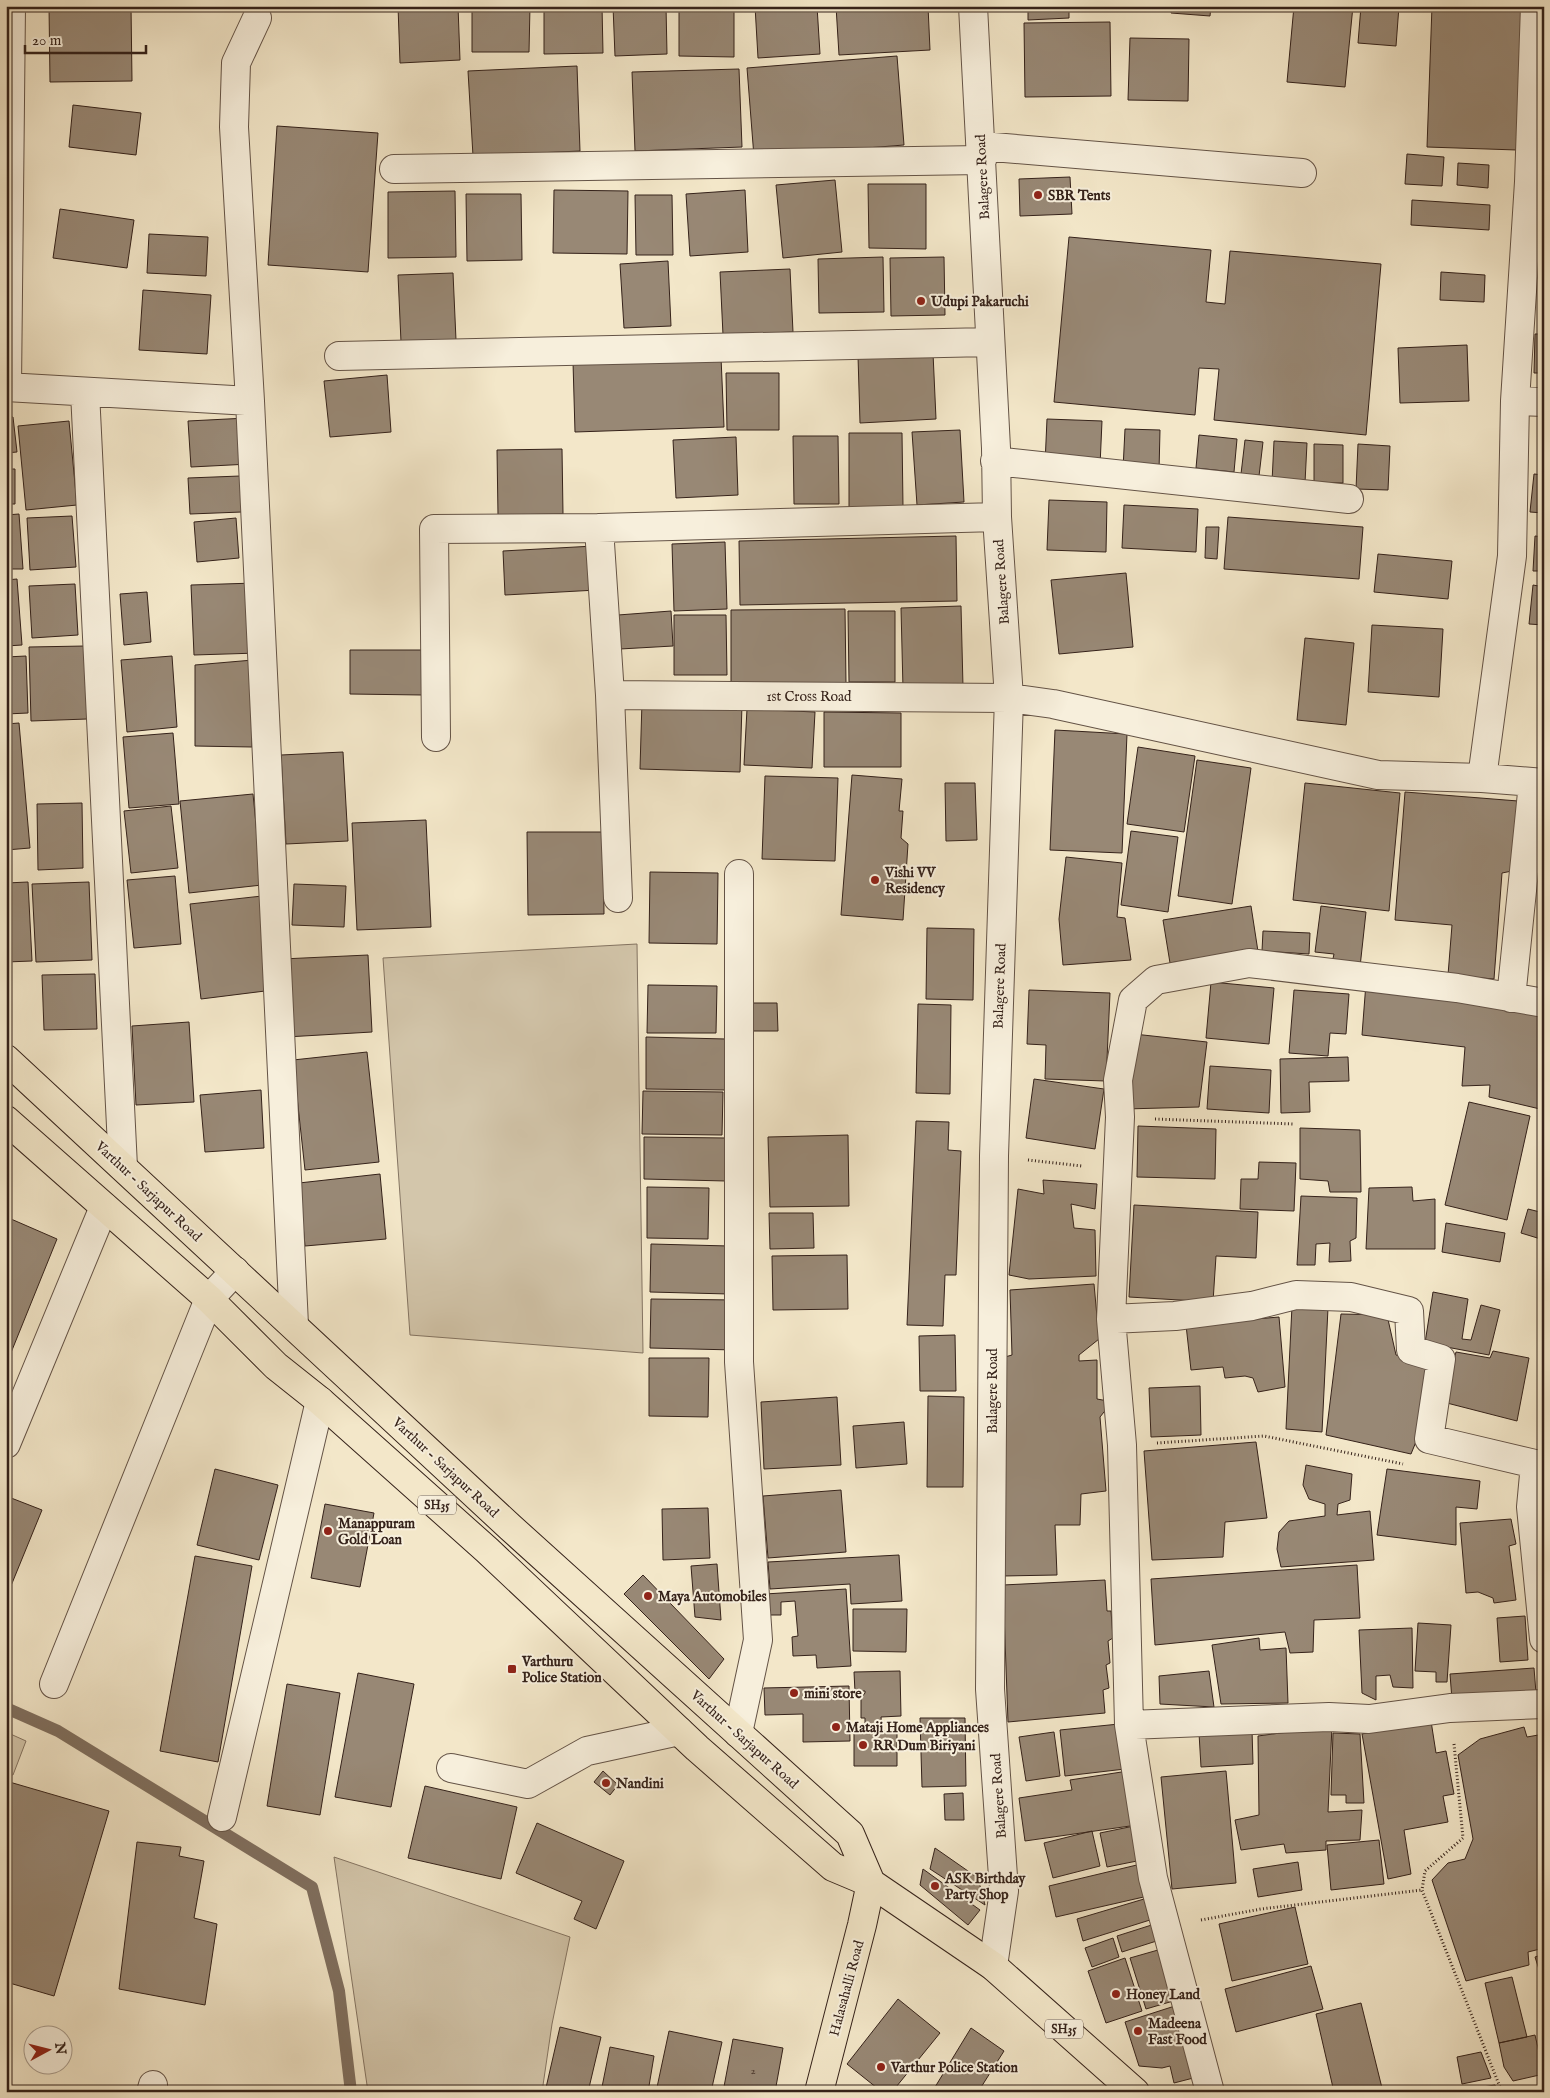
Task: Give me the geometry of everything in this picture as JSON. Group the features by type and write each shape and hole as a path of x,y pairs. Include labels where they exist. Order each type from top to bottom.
{"main road":[{"name":"Varthur - Sarjapur Road","path":"6,1059 510,1527 850,1834 871,1883"},
{"name":"SH35","path":"6,1120 209,1300 276,1366 320,1401 487,1550 679,1731 833,1867 871,1883 993,1966 1135,2092"},
{"name":"Halasahalli Road","path":"819,2092 871,1883"}],"street":[{"path":"10,6 7,387 250,401"},
{"name":"Balagere Road","path":"973,6 997,517 1008,698 994,1156 990,1689 1004,1891 993,1966"},
{"path":"1482,778 1512,556 1515,401 1529,182 1535,6"},
{"path":"257,18 236,63 234,127 250,401 294,1326"},
{"path":"394,169 981,153 1302,173"},
{"path":"340,356 989,342"},
{"path":"86,392 123,1167"},
{"path":"1515,401 1544,402"},
{"path":"995,461 1350,499"},
{"path":"436,738 434,529 599,528 997,517"},
{"path":"599,528 610,695 618,898"},
{"name":"1st Cross Road","path":"610,695 1008,698 1053,704 1378,775 1482,778 1538,783"},
{"path":"1512,998 1538,783"},
{"path":"738,1733 758,1640 739,1362 739,874"},
{"path":"1210,2092 1153,1878 1129,1725 1122,1445 1111,1319 1120,1117 1118,1080 1133,1000 1156,980 1249,963 1457,988 1544,1003"},
{"path":"6,1444 104,1207"},
{"path":"54,1684 209,1300 235,1271"},
{"path":"1111,1319 1175,1316 1252,1306 1296,1295 1351,1297 1409,1311 1411,1350 1441,1359 1429,1439 1539,1465 1531,1507 1544,1639"},
{"path":"222,1817 320,1401"},
{"path":"1129,1725 1319,1718 1369,1719 1450,1708 1544,1704"},
{"path":"451,1768 528,1784 587,1751 679,1731"}],"path":[{"path":"1120,1117 1294,1124"},
{"path":"994,1156 1117,1169"},
{"path":"1122,1445 1264,1436 1416,1466 1429,1439"},
{"path":"1450,1708 1463,1838 1424,1871 1422,1890 1502,2092"},
{"path":"1166,1926 1261,1909 1422,1890"}],"shaded area":[{"path":"637,944 643,1353 410,1335 383,958"},
{"path":"6,1732 26,1741 13,1775 6,1774"},
{"path":"334,1857 570,1937 552,2024 542,2092 368,2092"}],"building":[{"path":"49,6 131,6 132,81 50,82"},
{"path":"398,6 458,6 460,60 400,63"},
{"path":"472,6 530,6 529,52 472,52"},
{"path":"544,6 602,6 603,53 544,54"},
{"path":"613,6 666,6 667,54 615,56"},
{"path":"679,6 734,6 734,57 679,56"},
{"path":"755,6 817,6 820,54 758,58"},
{"path":"836,6 928,6 930,50 839,55"},
{"path":"1028,6 1069,6 1069,18 1028,20"},
{"path":"1172,6 1211,6 1210,16 1171,13"},
{"path":"1294,6 1353,6 1345,87 1287,82"},
{"path":"1361,6 1399,6 1396,46 1358,43"},
{"path":"1432,6 1522,6 1517,150 1427,147"},
{"path":"1110,22 1111,96 1025,97 1024,23"},
{"path":"1130,38 1189,39 1188,101 1128,100"},
{"path":"897,56 904,145 754,157 747,68"},
{"path":"577,66 580,151 473,156 468,71"},
{"path":"739,69 742,147 635,151 632,72"},
{"path":"73,105 141,113 136,155 69,147"},
{"path":"277,126 378,133 368,272 268,265"},
{"path":"1407,154 1444,157 1442,186 1405,184"},
{"path":"1458,163 1489,165 1488,188 1457,185"},
{"path":"1070,177 1072,214 1020,216 1019,179"},
{"path":"835,180 842,252 783,258 776,185"},
{"path":"868,184 926,184 926,249 869,248"},
{"path":"554,190 628,191 627,254 553,253"},
{"path":"745,190 748,252 690,256 686,194"},
{"path":"455,191 456,257 388,258 388,192"},
{"path":"466,194 521,194 522,260 467,261"},
{"path":"635,195 672,195 673,255 636,255"},
{"path":"1412,200 1490,205 1489,230 1411,225"},
{"path":"60,209 134,220 127,268 53,258"},
{"path":"1536,219 1544,219 1544,278 1537,278"},
{"path":"149,234 208,237 206,276 147,273"},
{"path":"1069,237 1211,250 1206,302 1225,304 1230,251 1381,264 1366,435 1214,420 1219,369 1199,368 1195,415 1054,402"},
{"path":"883,257 884,312 819,313 818,259"},
{"path":"944,257 945,315 891,316 890,258"},
{"path":"668,261 671,326 624,328 620,264"},
{"path":"790,269 793,332 723,335 720,272"},
{"path":"1441,272 1485,275 1484,302 1440,300"},
{"path":"453,273 456,340 401,342 398,275"},
{"path":"143,290 211,295 207,354 139,350"},
{"path":"1535,334 1544,334 1544,373 1534,373"},
{"path":"1467,345 1469,401 1400,403 1398,348"},
{"path":"933,353 936,419 860,423 858,356"},
{"path":"721,357 724,427 575,432 573,362"},
{"path":"726,373 779,373 779,430 727,430"},
{"path":"387,375 391,432 330,437 324,381"},
{"path":"1541,416 1544,416 1544,462 1539,461"},
{"path":"13,417 17,452 6,453 6,418"},
{"path":"247,418 250,464 191,467 188,421"},
{"path":"1047,419 1102,421 1100,466 1045,464"},
{"path":"69,421 77,505 26,510 18,426"},
{"path":"1125,429 1160,430 1159,471 1123,469"},
{"path":"960,430 964,502 917,505 912,432"},
{"path":"849,433 902,433 903,507 849,508"},
{"path":"1199,435 1237,439 1234,472 1196,468"},
{"path":"793,436 838,436 839,504 794,504"},
{"path":"736,437 738,495 676,498 673,440"},
{"path":"1245,440 1263,442 1259,476 1241,474"},
{"path":"1274,441 1307,443 1305,483 1272,482"},
{"path":"1314,444 1343,445 1343,483 1314,482"},
{"path":"1358,444 1390,446 1388,490 1356,489"},
{"path":"562,449 563,514 498,515 497,450"},
{"path":"6,469 15,469 15,504 6,504"},
{"path":"1534,474 1544,475 1544,513 1530,512"},
{"path":"240,476 242,512 190,514 188,478"},
{"path":"1049,500 1107,502 1106,552 1047,550"},
{"path":"1124,505 1198,509 1196,552 1122,548"},
{"path":"19,514 23,569 6,569 6,515"},
{"path":"72,516 76,567 30,570 27,518"},
{"path":"1228,517 1363,527 1359,579 1224,569"},
{"path":"236,518 239,558 197,562 194,522"},
{"path":"1206,527 1219,527 1217,559 1205,558"},
{"path":"956,536 957,601 740,605 739,541"},
{"path":"1535,536 1544,537 1544,571 1533,571"},
{"path":"725,542 727,609 674,611 672,544"},
{"path":"594,546 597,590 505,595 503,551"},
{"path":"1378,554 1452,561 1448,599 1374,592"},
{"path":"1126,573 1133,647 1059,654 1051,580"},
{"path":"17,579 22,645 6,646 6,580"},
{"path":"255,583 258,653 194,655 191,585"},
{"path":"75,584 78,635 32,638 29,586"},
{"path":"1533,585 1544,587 1544,625 1529,624"},
{"path":"147,592 151,642 124,645 120,594"},
{"path":"961,606 963,687 903,689 901,608"},
{"path":"845,609 846,683 731,683 731,610"},
{"path":"671,611 673,646 620,649 618,615"},
{"path":"848,611 895,611 895,682 849,682"},
{"path":"674,615 726,615 727,675 674,675"},
{"path":"1372,625 1443,629 1439,697 1368,692"},
{"path":"1305,638 1354,643 1346,725 1297,720"},
{"path":"85,646 87,719 31,721 29,647"},
{"path":"350,650 422,650 422,695 350,694"},
{"path":"26,656 28,713 6,714 6,657"},
{"path":"172,656 177,727 127,732 121,660"},
{"path":"253,660 252,747 195,746 195,665"},
{"path":"642,701 742,704 740,772 640,769"},
{"path":"747,709 815,712 812,768 744,765"},
{"path":"824,712 901,713 901,767 824,767"},
{"path":"19,723 30,848 6,850 6,724"},
{"path":"1055,730 1127,734 1122,853 1050,850"},
{"path":"173,733 179,804 129,808 123,737"},
{"path":"1138,747 1195,756 1184,832 1127,824"},
{"path":"343,752 348,841 286,844 281,755"},
{"path":"1197,760 1251,768 1232,904 1178,896"},
{"name":"Vishi VV Residency","path":"852,775 902,779 899,811 903,811 901,838 908,844 903,920 841,915"},
{"path":"765,776 838,778 835,861 762,859"},
{"path":"945,783 975,783 977,840 946,841"},
{"path":"1305,783 1400,793 1389,911 1293,900"},
{"path":"1405,792 1518,801 1512,871 1502,873 1494,979 1448,975 1452,925 1395,920"},
{"path":"253,794 262,885 189,893 180,801"},
{"path":"82,803 83,868 38,870 37,804"},
{"path":"171,806 178,868 131,873 124,811"},
{"path":"426,820 431,927 357,930 352,823"},
{"path":"1131,831 1178,837 1168,912 1121,905"},
{"path":"527,832 603,832 604,914 528,915"},
{"path":"1066,857 1122,863 1117,917 1125,918 1131,960 1063,965 1059,919"},
{"path":"650,872 718,873 717,944 649,943"},
{"path":"175,876 181,944 134,948 127,880"},
{"path":"28,882 32,961 6,962 6,883"},
{"path":"89,882 92,960 36,962 32,884"},
{"path":"294,884 346,886 344,927 292,925"},
{"path":"262,896 273,990 201,999 190,904"},
{"path":"1251,906 1259,958 1212,956 1170,963 1163,920"},
{"path":"1321,906 1366,912 1360,967 1332,963 1334,954 1315,952"},
{"path":"927,928 974,929 973,1000 926,999"},
{"path":"1263,931 1310,933 1309,954 1262,951"},
{"path":"368,955 372,1032 286,1037 282,959"},
{"path":"95,974 97,1029 44,1030 42,975"},
{"path":"1211,982 1274,988 1269,1044 1206,1038"},
{"path":"1366,983 1544,1007 1544,1114 1540,1109 1489,1097 1490,1085 1462,1086 1465,1047 1362,1035"},
{"path":"648,985 717,986 716,1033 647,1033"},
{"path":"1029,990 1110,993 1106,1081 1045,1079 1046,1045 1027,1044"},
{"path":"1294,990 1349,994 1346,1034 1330,1033 1328,1056 1289,1053"},
{"path":"750,1003 777,1003 778,1031 751,1031"},
{"path":"918,1004 951,1005 950,1094 916,1093"},
{"path":"189,1022 194,1102 136,1105 132,1026"},
{"path":"1134,1034 1207,1042 1199,1107 1125,1109"},
{"path":"646,1037 726,1039 725,1090 646,1089"},
{"path":"367,1052 379,1162 305,1170 293,1060"},
{"path":"1348,1057 1349,1081 1309,1082 1310,1112 1281,1113 1280,1059"},
{"path":"1210,1066 1271,1070 1269,1113 1207,1109"},
{"path":"1034,1079 1104,1089 1095,1149 1026,1138"},
{"path":"261,1090 264,1148 205,1152 200,1095"},
{"path":"643,1091 723,1092 722,1135 642,1134"},
{"path":"1469,1102 1530,1116 1507,1220 1445,1205"},
{"path":"916,1121 949,1122 948,1150 961,1151 956,1275 945,1275 943,1326 907,1325"},
{"path":"1138,1126 1216,1129 1215,1179 1137,1177"},
{"path":"1300,1128 1360,1130 1361,1192 1330,1192 1328,1181 1300,1179"},
{"path":"848,1135 849,1206 770,1207 768,1137"},
{"path":"644,1137 726,1138 726,1181 644,1179"},
{"path":"1259,1162 1296,1163 1294,1211 1240,1209 1241,1179 1258,1179"},
{"path":"380,1174 386,1239 305,1246 299,1183"},
{"path":"1043,1180 1097,1184 1095,1209 1071,1204 1074,1228 1095,1230 1096,1276 1029,1279 1009,1275 1018,1189 1044,1194"},
{"path":"647,1187 709,1188 708,1239 647,1238"},
{"path":"1412,1187 1413,1201 1435,1199 1435,1249 1366,1249 1369,1188"},
{"path":"1301,1196 1357,1198 1356,1238 1350,1241 1351,1261 1329,1262 1330,1243 1316,1244 1315,1265 1297,1265"},
{"path":"1134,1205 1258,1212 1256,1258 1216,1256 1213,1302 1129,1297"},
{"path":"1528,1209 1544,1213 1544,1240 1521,1233"},
{"path":"769,1213 813,1213 814,1248 770,1249"},
{"path":"11,1219 57,1239 6,1365 6,1232"},
{"path":"1446,1223 1505,1233 1500,1262 1442,1252"},
{"path":"651,1244 729,1246 729,1294 650,1292"},
{"path":"847,1255 848,1309 773,1310 772,1256"},
{"path":"1094,1284 1099,1339 1079,1355 1079,1361 1097,1360 1097,1399 1108,1401 1108,1407 1100,1417 1106,1491 1081,1494 1080,1525 1055,1525 1057,1575 1003,1576 998,1359 1012,1355 1010,1290"},
{"path":"1433,1292 1468,1299 1462,1339 1471,1340 1481,1305 1500,1310 1489,1355 1425,1343"},
{"path":"651,1299 736,1300 735,1350 650,1348"},
{"path":"1292,1306 1328,1308 1322,1432 1286,1429"},
{"path":"1341,1314 1387,1315 1396,1355 1431,1364 1422,1427 1411,1454 1326,1435"},
{"path":"1279,1317 1285,1387 1258,1392 1253,1378 1245,1376 1225,1378 1223,1367 1191,1370 1186,1325"},
{"path":"955,1335 956,1391 920,1391 919,1336"},
{"path":"1493,1351 1529,1358 1517,1421 1443,1402 1456,1352 1490,1358"},
{"path":"649,1358 709,1358 708,1417 649,1416"},
{"path":"1200,1386 1201,1435 1151,1437 1149,1388"},
{"path":"928,1396 964,1397 963,1487 927,1487"},
{"path":"837,1397 841,1465 764,1469 761,1402"},
{"path":"904,1422 907,1464 856,1468 853,1426"},
{"path":"1256,1442 1267,1518 1225,1522 1223,1557 1152,1560 1144,1451"},
{"path":"1306,1465 1352,1474 1350,1500 1338,1504 1337,1515 1370,1511 1374,1560 1281,1567 1277,1549 1279,1532 1289,1521 1325,1516 1325,1504 1309,1499 1303,1485"},
{"path":"215,1469 278,1485 259,1560 197,1545"},
{"path":"1387,1469 1480,1481 1477,1509 1456,1507 1456,1545 1377,1535"},
{"path":"841,1490 846,1552 768,1558 763,1496"},
{"path":"6,1496 42,1510 6,1598"},
{"path":"325,1504 374,1513 360,1587 311,1578"},
{"path":"708,1508 710,1558 663,1560 662,1509"},
{"path":"1511,1519 1516,1544 1509,1546 1516,1600 1494,1603 1493,1598 1478,1592 1466,1593 1460,1523"},
{"path":"899,1555 902,1601 851,1604 850,1584 770,1589 768,1562"},
{"path":"195,1556 252,1566 218,1762 160,1751"},
{"path":"717,1564 721,1620 695,1617 691,1566"},
{"path":"1357,1565 1360,1618 1314,1620 1313,1652 1290,1653 1285,1632 1155,1645 1151,1579"},
{"path":"643,1575 724,1659 709,1679 624,1594"},
{"path":"1105,1580 1107,1611 1111,1611 1113,1638 1108,1641 1110,1663 1106,1665 1109,1688 1103,1690 1105,1713 1008,1722 1003,1585"},
{"path":"846,1589 851,1666 817,1668 816,1655 793,1656 792,1637 798,1636 795,1601 781,1602 781,1615 767,1615 765,1594"},
{"path":"853,1609 907,1609 906,1652 853,1651"},
{"path":"1525,1616 1528,1660 1500,1662 1497,1618"},
{"path":"1418,1623 1451,1625 1447,1682 1436,1682 1436,1672 1415,1671"},
{"path":"1412,1628 1413,1688 1393,1687 1390,1675 1376,1676 1376,1700 1362,1693 1359,1630"},
{"path":"1259,1638 1260,1650 1286,1648 1288,1703 1221,1704 1212,1645"},
{"path":"1534,1668 1536,1693 1452,1700 1450,1674"},
{"path":"900,1671 901,1716 881,1717 882,1731 897,1731 897,1766 854,1766 854,1731 865,1730 865,1718 861,1718 861,1698 865,1691 862,1691 859,1695 855,1692 854,1672"},
{"path":"1209,1671 1214,1707 1160,1704 1159,1676"},
{"path":"358,1673 414,1684 391,1807 335,1797"},
{"path":"287,1684 340,1693 320,1815 267,1806"},
{"path":"849,1686 850,1741 803,1742 803,1714 765,1715 764,1688"},
{"path":"920,1718 965,1718 966,1786 922,1787"},
{"path":"1431,1721 1436,1753 1446,1751 1454,1794 1443,1796 1448,1822 1404,1830 1411,1874 1388,1879 1362,1734"},
{"path":"1119,1724 1125,1769 1065,1776 1060,1730"},
{"path":"1332,1726 1328,1812 1362,1810 1360,1840 1326,1841 1326,1850 1286,1853 1284,1844 1241,1850 1235,1820 1259,1815 1258,1736"},
{"path":"1524,1727 1527,1737 1544,1734 1544,1948 1528,1952 1529,1965 1466,1981 1432,1880 1448,1863 1465,1859 1473,1839 1458,1755 1480,1739"},
{"path":"1252,1730 1253,1764 1201,1767 1199,1733"},
{"path":"1054,1732 1060,1776 1026,1781 1019,1737"},
{"path":"1333,1733 1360,1734 1364,1803 1346,1803 1346,1795 1331,1795"},
{"name":"Nandini","path":"603,1771 618,1785 610,1795 594,1782"},
{"path":"1128,1771 1137,1825 1025,1841 1019,1798 1072,1790 1070,1780"},
{"path":"1226,1771 1236,1883 1172,1889 1161,1777"},
{"path":"6,1781 109,1811 54,1996 6,1982"},
{"path":"425,1786 517,1807 501,1879 408,1858"},
{"path":"963,1793 964,1820 945,1820 944,1794"},
{"path":"537,1823 624,1861 596,1929 574,1919 582,1901 516,1873"},
{"path":"1134,1826 1142,1860 1107,1867 1100,1833"},
{"path":"1092,1831 1100,1866 1053,1878 1044,1843"},
{"path":"1379,1840 1384,1884 1331,1890 1327,1845"},
{"path":"137,1842 181,1847 179,1856 204,1861 194,1918 217,1924 205,2005 119,1989"},
{"path":"935,1848 978,1878 985,1905 930,1869"},
{"path":"1298,1862 1302,1890 1258,1897 1253,1869"},
{"path":"1141,1864 1148,1896 1056,1917 1049,1886"},
{"path":"923,1869 980,1910 968,1925 920,1885"},
{"path":"1144,1899 1150,1920 1083,1941 1077,1919"},
{"path":"1295,1907 1308,1964 1232,1981 1219,1924"},
{"path":"1161,1922 1166,1938 1122,1952 1117,1936"},
{"path":"1113,1938 1119,1957 1092,1967 1085,1948"},
{"path":"1165,1948 1180,1999 1146,2009 1130,1958"},
{"path":"1544,1954 1544,1985 1535,1957"},
{"path":"1125,1958 1142,2011 1106,2023 1088,1971"},
{"path":"1311,1966 1323,2009 1236,2032 1225,1989"},
{"path":"1512,1977 1527,2037 1499,2043 1485,1983"},
{"path":"898,1999 940,2033 892,2092 882,2092 847,2064"},
{"path":"1361,2003 1383,2092 1334,2092 1316,2014"},
{"path":"1181,2004 1201,2076 1174,2083 1170,2066 1162,2068 1139,2066 1125,2022"},
{"path":"560,2027 601,2037 588,2092 545,2092"},
{"path":"971,2028 1004,2051 978,2092 932,2092"},
{"path":"669,2031 722,2042 711,2092 656,2092"},
{"path":"1535,2035 1544,2074 1513,2081 1504,2067 1499,2043"},
{"path":"733,2039 783,2048 775,2092 723,2092"},
{"path":"610,2047 654,2056 648,2092 601,2092"},
{"path":"1481,2052 1491,2078 1462,2084 1457,2057"},
{"path":"1495,2085 1497,2092 1464,2092 1464,2090"}],"waterway":[{"path":"6,1708 58,1731 312,1887 339,1991 351,2092"}],"place":[{"name":"SBR Tents","path":"1038,195"},
{"name":"Udupi Pakaruchi","path":"921,301"},
{"name":"Vishi VV Residency","path":"875,880"},
{"name":"Manappuram Gold Loan","path":"328,1531"},
{"name":"Maya Automobiles","path":"648,1596"},
{"name":"Varthuru Police Station","path":"512,1669"},
{"name":"mini store","path":"794,1693"},
{"name":"Mataji Home Appliances","path":"836,1727"},
{"name":"RR Dum Biriyani","path":"863,1745"},
{"name":"Nandini","path":"606,1783"},
{"name":"ASK Birthday Party Shop","path":"935,1886"},
{"name":"Honey Land","path":"1116,1994"},
{"name":"Madeena Fast Food","path":"1138,2031"},
{"name":"Varthur Police Station","path":"881,2067"}]}
